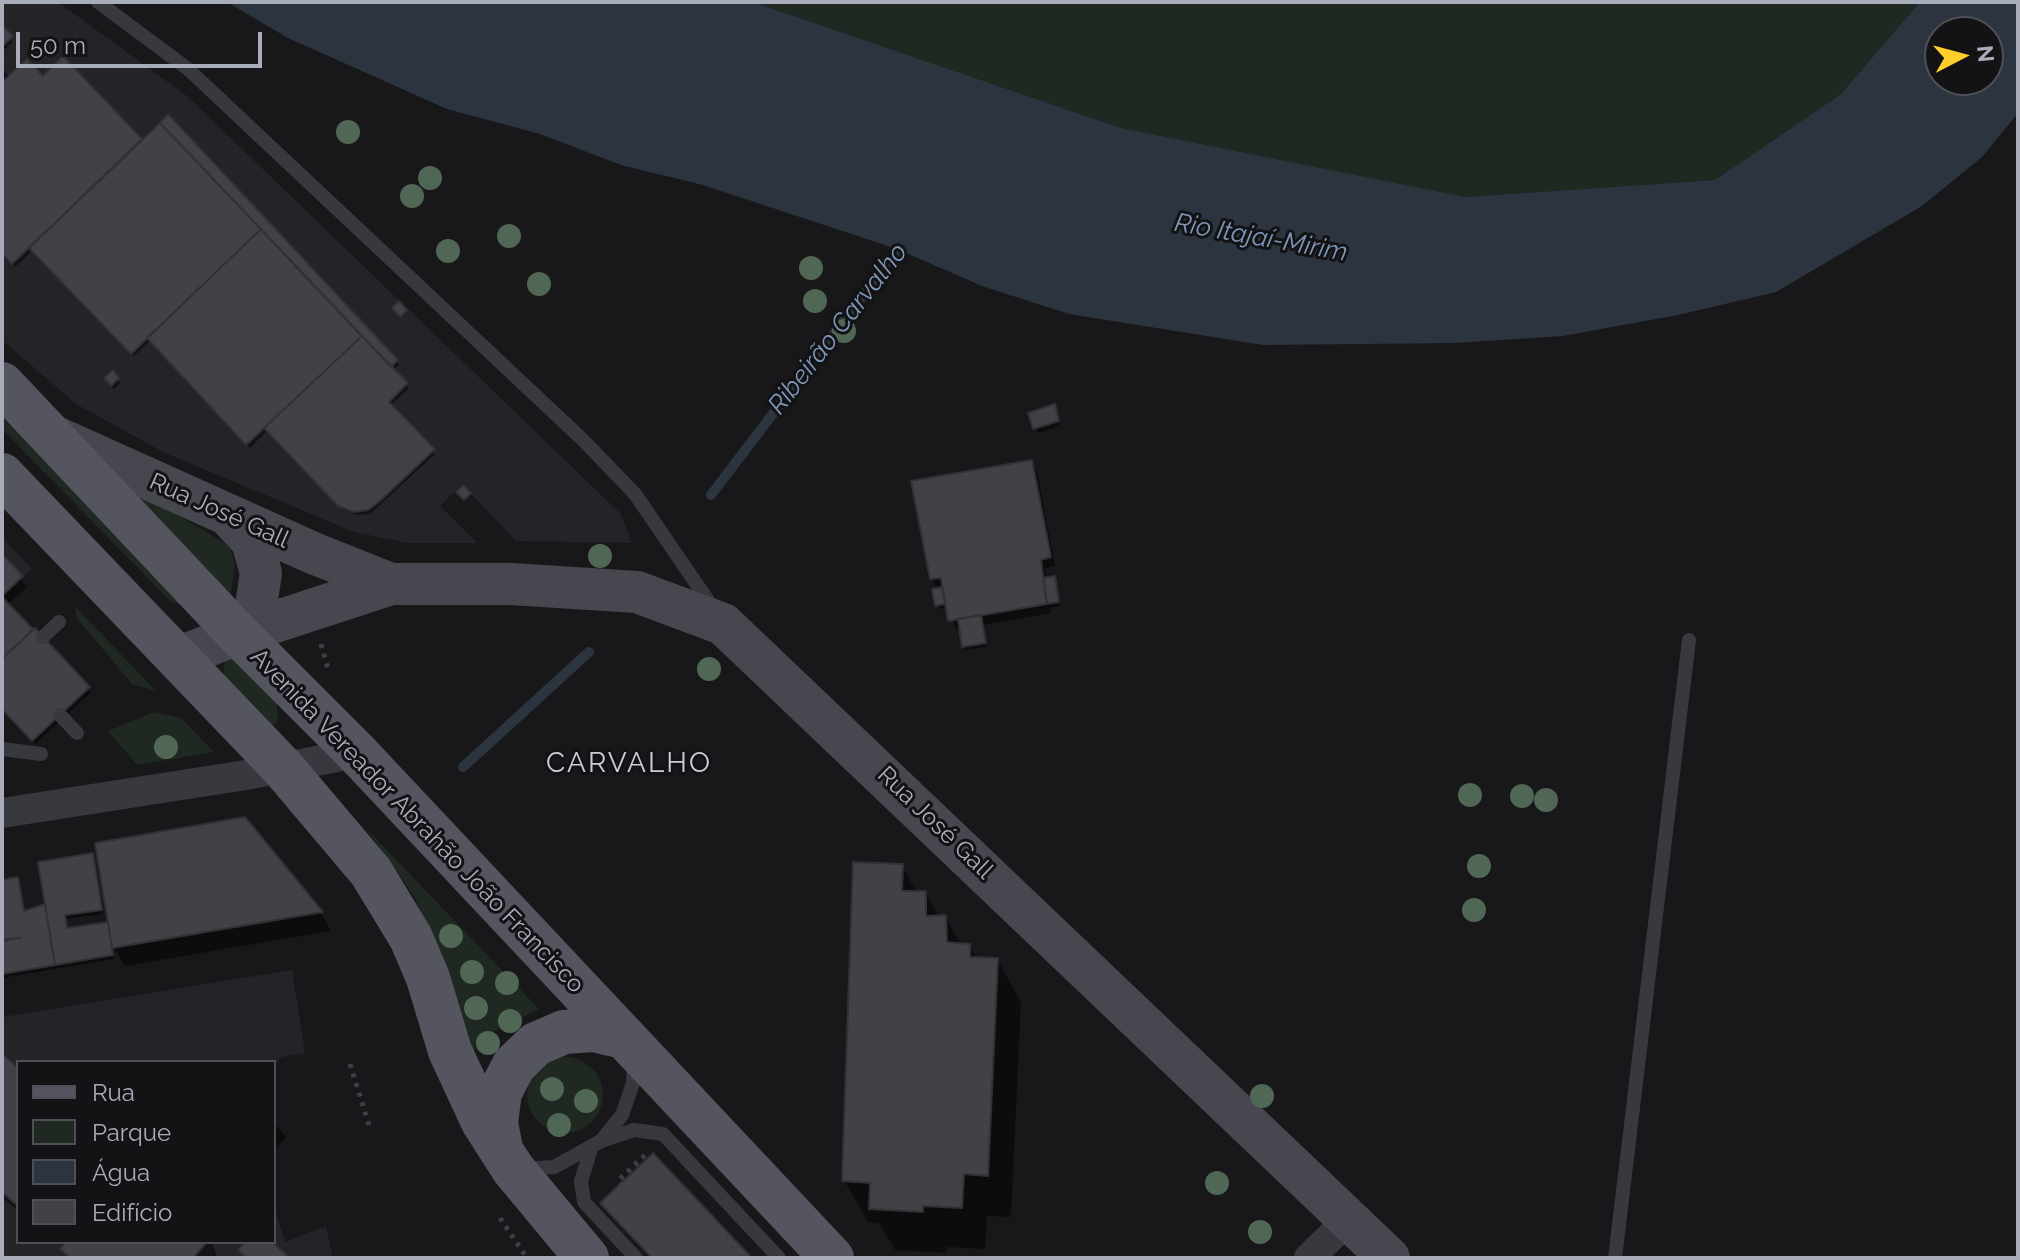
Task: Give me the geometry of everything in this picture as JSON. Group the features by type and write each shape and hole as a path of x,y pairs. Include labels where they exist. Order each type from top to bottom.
{"main road":[{"name":"Avenida Vereador Abrahão João Francisco","path":"2,384 238,634 357,753 832,1258"},
{"name":"Rua José Gall","path":"49,433 229,516 391,584"},
{"path":"2,475 319,807 391,900 428,978 466,1090 507,1161 578,1254"},
{"path":"229,516 252,541 261,573 256,606 238,634"},
{"name":"Rua José Gall","path":"177,658 238,634 391,584 511,584 637,592 723,624 1389,1258"},
{"path":"507,1161 496,1123 500,1092 514,1065 536,1044 564,1032 594,1030 629,1043"}],"street":[{"path":"2,813 283,768 357,753"},
{"path":"1309,1258 1349,1219"}],"lane":[{"path":"98,2 188,69 583,440 635,494 723,624"},
{"path":"43,637 59,622"},
{"path":"1615,1258 1689,640"},
{"path":"60,715 77,733"},
{"path":"2,749 41,754"},
{"path":"629,1043 633,1083 622,1115 596,1145 581,1181 584,1202 636,1258"},
{"path":"507,1161 554,1167 634,1130 663,1134 779,1258"}],"path":[{"path":"350,1064 370,1128"},
{"path":"692,1258 618,1181 645,1155 742,1258"}],"shaded area":[{"path":"2,2 58,2 187,96 621,514 632,543 516,541 462,484 440,506 477,543 408,543 354,532 165,453 76,404 2,340"},
{"path":"2,537 32,569 2,597"},
{"path":"292,970 305,1053 281,1057 276,1063 276,1060 16,1060 16,1244 276,1244 276,1213 285,1242 326,1226 333,1258 2,1258 2,1017"}],"green space":[{"path":"753,2 1920,2 1841,94 1715,180 1465,197 1121,128"},
{"path":"2,417 183,605 171,602 2,429"},
{"path":"102,469 229,546 235,564 230,597"},
{"path":"75,606 156,691 132,684 76,617"},
{"path":"226,651 277,703 278,721 274,726 263,726 223,677"},
{"path":"154,712 181,718 214,752 137,765 108,731"},
{"path":"365,827 539,1009 487,1035 472,1053 447,973 414,896"},
{"path":"558,1057 572,1057 586,1063 597,1074 603,1095 600,1110 592,1122 572,1133 558,1133 544,1127 533,1116 527,1102 527,1088 533,1074 544,1063"}],"water":[{"name":"Rio Itajaí-Mirim","path":"227,2 753,2 1121,128 1465,197 1715,180 1841,94 1920,2 2018,2 2018,113 1982,157 1922,206 1776,292 1678,315 1563,336 1454,343 1263,345 1069,314 982,286 897,249 703,185 621,165 540,134 447,109 288,38"}],"building":[{"path":"2,25 13,36 2,47"},
{"path":"63,56 142,139 12,264 2,254 2,82 27,59 43,76"},
{"path":"168,114 398,360 391,367 160,123"},
{"path":"160,123 261,229 131,354 29,248"},
{"path":"261,229 362,336 246,445 147,338"},
{"path":"399,301 407,310 400,317 392,308"},
{"path":"362,336 408,383 389,402 435,449 380,501 368,510 354,512 338,506 264,428"},
{"path":"113,370 119,378 111,386 104,378"},
{"path":"1055,404 1059,421 1033,429 1028,413"},
{"path":"1032,460 1051,557 1041,560 1047,604 948,621 941,578 930,579 911,481"},
{"path":"463,485 471,493 464,500 456,492"},
{"path":"2,554 23,576 2,596"},
{"path":"1055,576 1059,602 1047,604 1043,578"},
{"path":"942,587 945,604 935,606 932,589"},
{"path":"2,597 33,629 2,659"},
{"path":"981,615 986,643 962,647 958,619"},
{"path":"35,628 90,687 32,741 2,709 2,659"},
{"path":"245,817 323,912 112,948 95,843"},
{"path":"93,853 102,910 65,915 67,928 108,922 113,955 55,965 38,862"},
{"path":"853,862 903,864 902,891 926,891 926,916 946,915 947,942 970,944 970,957 998,958 988,1176 964,1174 962,1208 923,1206 923,1212 869,1209 870,1183 842,1181"},
{"path":"18,877 24,911 45,904 55,965 2,974 2,941 21,938 2,939 2,880"},
{"path":"2,1054 16,1066 16,1204 2,1192"},
{"path":"653,1153 752,1258 652,1258 600,1203"},
{"path":"64,1244 205,1244 193,1258 70,1258 60,1249"},
{"path":"243,1244 274,1244 290,1258 247,1258 238,1250"}],"waterway":[{"name":"Ribeirão Carvalho","path":"711,495 906,239"},
{"name":"Ribeirão Carvalho","path":"463,767 589,652"}],"district":[{"name":"CARVALHO","path":"629,764"}]}
